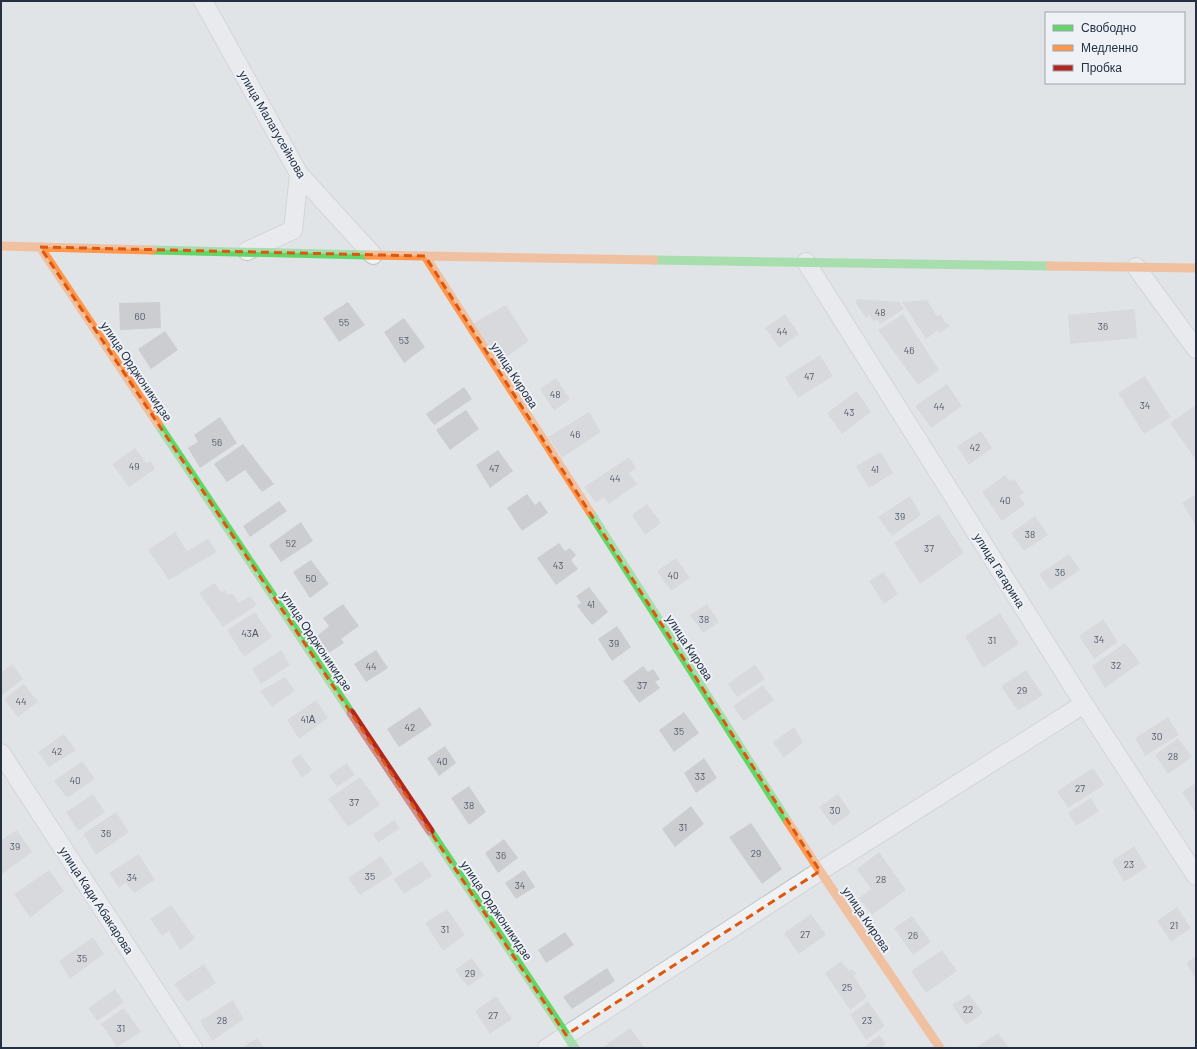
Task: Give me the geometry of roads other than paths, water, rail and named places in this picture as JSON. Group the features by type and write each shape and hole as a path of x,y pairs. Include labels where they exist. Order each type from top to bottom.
{"street":[{"name":"улица Малагусейнова","path":"203,1 299,174 373,255"},
{"path":"246,252 293,230 299,174"},
{"path":"1,246 425,256 1196,268"},
{"name":"улица Орджоникидзе","path":"40,247 570,1041"},
{"name":"улица Кирова","path":"425,256 820,871 940,1048"},
{"name":"улица Гагарина","path":"806,262 1084,704 1196,876"},
{"path":"1136,268 1196,349"},
{"path":"546,1048 570,1041 820,871 1084,704"},
{"name":"улица Кади Абакарова","path":"1,752 193,1048"}]}
